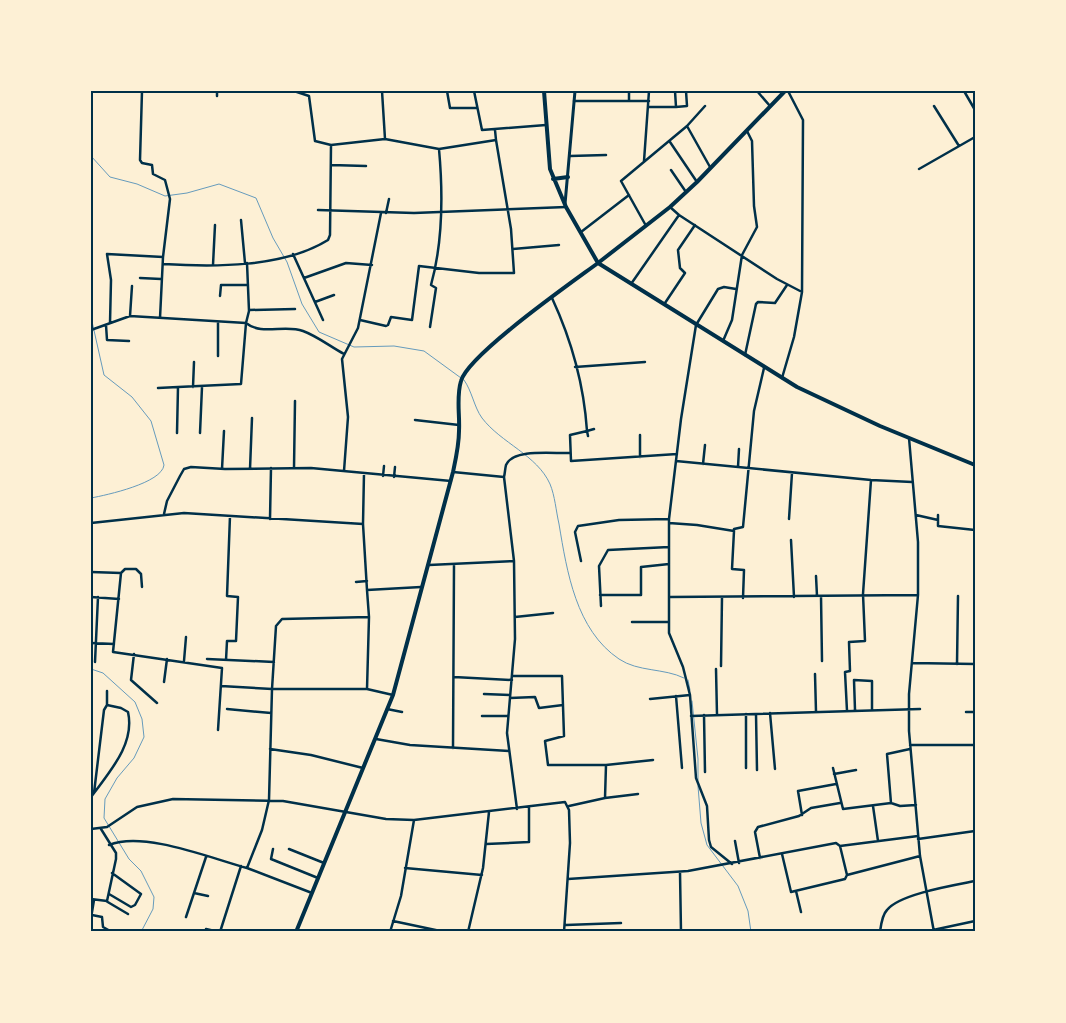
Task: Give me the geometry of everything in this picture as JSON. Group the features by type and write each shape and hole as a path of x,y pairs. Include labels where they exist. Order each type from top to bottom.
{"main road":[{"path":"544,91 548,161 553,178 565,206 598,262 631,284 666,303 696,325 782,378 909,438 975,465"},
{"path":"296,932 393,695 453,472 458,448 460,384 463,374 479,356 645,224 670,207 711,169 786,91"},
{"path":"553,178 568,177"}],"street":[{"path":"142,91 140,162 152,165 153,174 165,180 170,199 163,257 160,318"},
{"path":"217,91 217,96"},
{"path":"294,91 309,96 315,141 331,145 385,139 439,149 496,140"},
{"path":"382,91 385,139"},
{"path":"448,91 450,108 477,108"},
{"path":"474,91 480,130 546,124"},
{"path":"318,210 386,213 507,210 565,206 575,91"},
{"path":"629,91 629,100"},
{"path":"644,162 649,91"},
{"path":"675,91 676,107"},
{"path":"648,107 687,106 686,91"},
{"path":"757,91 770,106"},
{"path":"782,378 794,337 802,292 803,120 786,91"},
{"path":"964,91 975,110"},
{"path":"574,101 649,101"},
{"path":"645,224 621,181 670,142 705,106"},
{"path":"934,106 959,146"},
{"path":"687,126 711,169"},
{"path":"360,320 386,326 391,317 411,321 418,266 479,273 514,273 513,249 495,130"},
{"path":"723,341 732,320 742,255 756,232 758,225 754,206 752,140 747,131"},
{"path":"919,169 975,137"},
{"path":"670,142 697,182"},
{"path":"163,264 213,265 281,258 328,240 330,235 331,145"},
{"path":"430,327 436,288 431,285 435,268 440,212 439,149"},
{"path":"570,156 606,155"},
{"path":"331,165 366,166"},
{"path":"671,170 686,192"},
{"path":"580,233 629,195"},
{"path":"386,213 389,199"},
{"path":"670,207 679,215 787,285 802,292"},
{"path":"344,471 348,417 342,364 344,354 354,341 360,320 381,213"},
{"path":"631,284 679,215"},
{"path":"158,388 241,384 246,323 249,310 241,220"},
{"path":"213,265 215,225"},
{"path":"666,303 685,273 680,268 678,250 695,225"},
{"path":"513,249 559,245"},
{"path":"110,323 112,280 107,254 163,257"},
{"path":"290,255 304,278 323,320"},
{"path":"304,278 346,264 372,265"},
{"path":"140,278 162,279"},
{"path":"220,296 221,285 248,285"},
{"path":"745,355 756,304 759,302 775,303 787,285"},
{"path":"130,316 132,286"},
{"path":"732,864 711,847 709,840 707,806 696,778 694,764 690,695 669,633 669,519 696,325 718,289 724,287 736,289"},
{"path":"315,302 334,294"},
{"path":"552,298 562,318 575,367 586,410 588,436"},
{"path":"249,310 295,309"},
{"path":"91,330 130,316 246,323 254,328 295,329 303,331 344,354"},
{"path":"218,322 218,356"},
{"path":"106,324 107,340 129,340"},
{"path":"193,387 194,362"},
{"path":"575,367 645,362"},
{"path":"743,598 744,570 732,569 734,528 742,528 744,525 754,410 764,368"},
{"path":"178,387 178,434"},
{"path":"200,433 202,387"},
{"path":"294,468 295,401"},
{"path":"250,469 252,418"},
{"path":"415,420 459,425"},
{"path":"594,429 570,435 572,461 677,454"},
{"path":"222,469 224,431"},
{"path":"640,435 640,457"},
{"path":"909,438 916,515 918,595 908,710 920,856 925,892 934,931 975,921"},
{"path":"703,464 705,445"},
{"path":"738,467 739,449"},
{"path":"517,809 509,751 507,716 512,678 516,617 514,561 504,477 506,464 512,459 529,453 570,454"},
{"path":"676,461 792,473 912,482"},
{"path":"383,476 384,466"},
{"path":"164,514 167,501 184,469 191,467 222,469 294,468 451,481"},
{"path":"394,477 395,467"},
{"path":"270,519 271,468"},
{"path":"453,472 504,477"},
{"path":"364,473 363,524 369,617 367,689"},
{"path":"789,519 792,473"},
{"path":"847,711 845,672 850,671 849,642 866,641 862,594 871,480"},
{"path":"91,523 164,514 363,524"},
{"path":"916,515 938,520"},
{"path":"938,515 938,526 975,530"},
{"path":"226,660 227,641 236,641 238,597 227,596 230,516"},
{"path":"581,561 575,532 578,526 620,520 669,519"},
{"path":"669,523 734,531"},
{"path":"791,540 794,597"},
{"path":"601,606 599,566 608,550 669,547"},
{"path":"429,565 514,561"},
{"path":"600,595 641,595 641,567 669,564"},
{"path":"452,748 454,565"},
{"path":"142,587 142,576 138,570 124,569 121,573 113,652 222,668 218,730"},
{"path":"91,572 121,573"},
{"path":"816,576 819,596 822,661"},
{"path":"356,582 367,582"},
{"path":"368,590 423,586"},
{"path":"670,597 743,598 862,594 918,595"},
{"path":"957,664 958,596"},
{"path":"91,597 119,599"},
{"path":"95,662 93,643 98,597"},
{"path":"721,666 722,597"},
{"path":"516,617 553,613"},
{"path":"247,868 262,830 269,800 276,626 282,619 369,617"},
{"path":"632,622 669,622"},
{"path":"184,661 186,637"},
{"path":"93,643 114,644"},
{"path":"134,654 131,680 157,703"},
{"path":"164,682 167,659"},
{"path":"207,659 274,662"},
{"path":"912,663 975,664"},
{"path":"716,669 717,715"},
{"path":"815,674 816,712"},
{"path":"454,677 512,678 561,676 564,736 545,741 548,765 606,765 653,760"},
{"path":"855,710 854,680 872,681 872,710"},
{"path":"221,686 272,689 367,689 393,695"},
{"path":"94,793 104,710 107,705 106,692"},
{"path":"484,694 535,697 539,708 563,705"},
{"path":"650,699 690,695"},
{"path":"676,696 682,768"},
{"path":"91,797 114,766 127,742 130,719 128,712 121,708 107,705"},
{"path":"227,709 271,713"},
{"path":"387,709 402,712"},
{"path":"692,716 920,709"},
{"path":"966,712 975,712"},
{"path":"770,713 775,770"},
{"path":"746,714 746,768"},
{"path":"756,714 757,770"},
{"path":"704,715 704,772"},
{"path":"482,716 507,716"},
{"path":"375,739 410,745 509,751"},
{"path":"891,803 887,754 911,747 975,746"},
{"path":"270,749 311,755 364,769"},
{"path":"606,765 606,798"},
{"path":"833,768 843,810 891,803 900,806 916,805"},
{"path":"834,774 856,770"},
{"path":"802,815 798,791 836,784"},
{"path":"91,829 107,827 137,807 161,800 269,800 386,819 414,820 517,809 561,802 568,806 638,794"},
{"path":"760,858 756,829 802,815 811,808 840,803"},
{"path":"564,932 566,925 570,844 568,806"},
{"path":"873,806 878,841"},
{"path":"486,844 529,842 529,807"},
{"path":"468,932 482,875 489,812"},
{"path":"390,932 394,921 414,820"},
{"path":"101,828 117,856 106,901"},
{"path":"567,879 680,872 711,868 835,843 840,846 975,831"},
{"path":"109,845 123,840 148,841 241,866 312,893"},
{"path":"735,841 739,862"},
{"path":"840,846 847,875"},
{"path":"273,849 272,859 318,878"},
{"path":"289,849 324,863"},
{"path":"782,854 791,892 845,879 847,875 920,856"},
{"path":"186,917 206,857"},
{"path":"206,929 220,932 241,866"},
{"path":"405,868 482,875"},
{"path":"680,872 681,932"},
{"path":"108,894 131,907 141,894 112,873"},
{"path":"880,932 885,913 891,906 925,892 975,881"},
{"path":"796,891 800,912"},
{"path":"194,893 208,896"},
{"path":"112,932 103,927 102,916 92,916 93,899 106,901 128,914"},
{"path":"394,921 445,932"},
{"path":"566,925 621,923"}],"waterway":[{"path":"91,156 110,177 137,184 165,196 187,193 219,184 256,198 273,238 287,262 302,304 319,332 354,347 394,346 424,351 461,378"},
{"path":"91,317 104,375 132,397 151,421 164,465 161,471 144,483 91,498"},
{"path":"464,380 482,418 499,435 537,465 550,484 570,580 576,599 583,616 604,647 626,663 684,678"},
{"path":"91,669 103,673 135,702 142,719 144,737 134,758 117,778 105,799 104,818 129,859 141,871 154,897 153,909 141,932"},
{"path":"688,680 690,690"},
{"path":"692,701 698,759 698,780"},
{"path":"698,786 701,823 707,845 738,886 748,911 751,932"}]}
